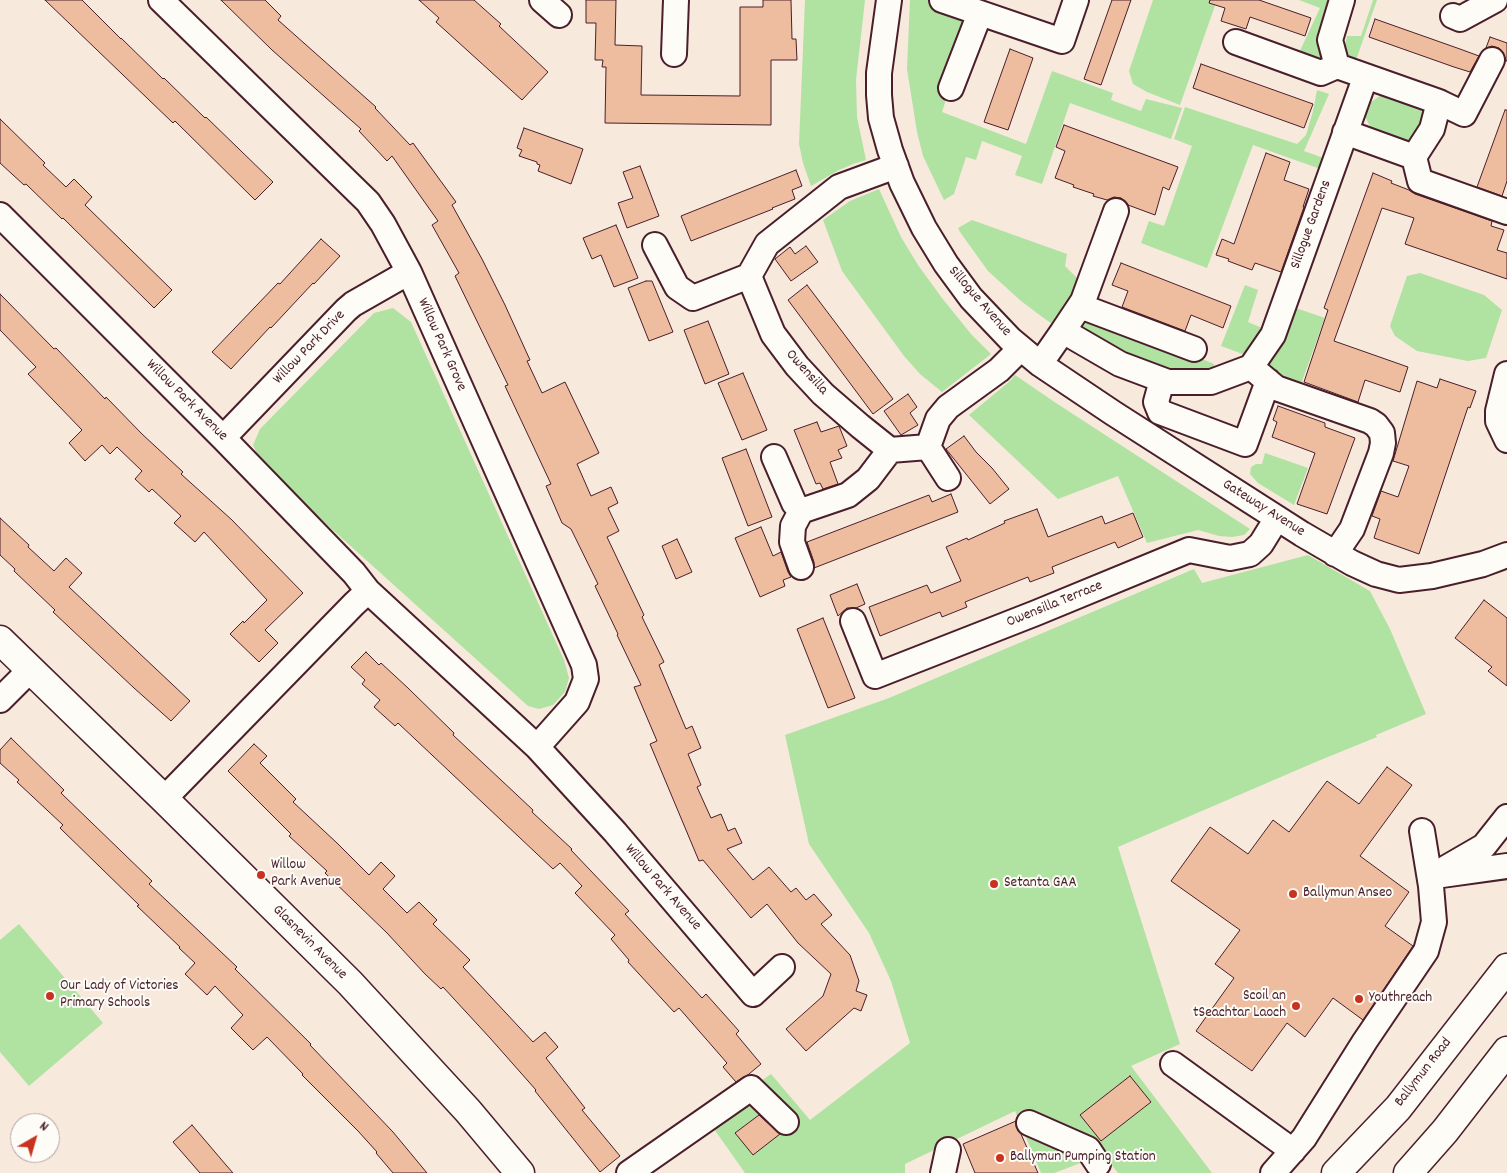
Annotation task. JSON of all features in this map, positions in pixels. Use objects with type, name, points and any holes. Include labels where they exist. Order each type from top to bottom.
[{"type":"main road","name":"Glasnevin Avenue","points":[[0,640],[350,983],[462,1104],[520,1173]]},
{"type":"main road","name":"Ballymun Road","points":[[1336,1173],[1398,1108],[1507,968]]},
{"type":"main road","points":[[1408,1173],[1445,1131],[1507,1051]]},
{"type":"street","points":[[674,54],[676,0]]},
{"type":"street","name":"Sillogue Avenue","points":[[889,0],[879,73],[879,95],[881,118],[902,182],[924,228],[946,264],[971,298],[1020,349],[1040,364]]},
{"type":"street","points":[[942,0],[1062,41],[1076,0]]},
{"type":"street","points":[[1337,66],[1330,40],[1342,0]]},
{"type":"street","points":[[1453,16],[1460,19],[1495,0]]},
{"type":"street","name":"Willow Park Grove","points":[[166,2],[368,202],[383,224],[409,272],[584,665],[586,679],[577,702],[537,747]]},
{"type":"street","points":[[951,88],[980,13]]},
{"type":"street","points":[[1236,42],[1321,73],[1337,66],[1365,78],[1439,102],[1464,114],[1492,60]]},
{"type":"street","name":"Sillogue Gardens","points":[[1162,380],[1156,402],[1160,412],[1245,444],[1260,374],[1365,78]]},
{"type":"street","points":[[1439,102],[1432,129],[1414,157],[1420,181],[1507,212]]},
{"type":"street","points":[[1346,132],[1414,157]]},
{"type":"street","points":[[656,245],[677,287],[694,298],[749,276],[767,244],[839,187],[896,166]]},
{"type":"street","points":[[1040,364],[1080,306],[1116,211]]},
{"type":"street","name":"Willow Park Avenue","points":[[0,215],[223,438],[354,574],[368,591],[537,747],[615,832],[753,994],[782,967]]},
{"type":"street","name":"Willow Park Drive","points":[[223,438],[346,310],[353,304],[409,272]]},
{"type":"street","name":"Owensilla","points":[[749,276],[773,334],[797,366],[823,394],[890,450]]},
{"type":"street","points":[[1080,306],[1194,349]]},
{"type":"street","points":[[1063,331],[1120,364],[1168,382],[1211,382],[1260,374],[1276,388],[1370,421],[1376,425],[1382,433],[1381,453],[1352,529],[1336,554]]},
{"type":"street","points":[[928,447],[938,419],[948,407],[999,370],[1020,349]]},
{"type":"street","name":"Gateway Avenue","points":[[1040,364],[1113,414],[1277,518],[1336,554],[1376,574],[1399,580],[1432,576],[1483,564],[1507,555]]},
{"type":"street","points":[[1507,374],[1498,411],[1498,422],[1507,440]]},
{"type":"street","points":[[801,567],[792,542],[793,526],[802,511],[848,496],[868,479],[890,450],[928,447]]},
{"type":"street","points":[[928,447],[948,478]]},
{"type":"street","points":[[774,457],[794,503],[802,511]]},
{"type":"street","name":"Owensilla Terrace","points":[[853,621],[875,676],[1189,550],[1230,558],[1250,554],[1261,544],[1277,518]]},
{"type":"street","points":[[164,799],[368,591]]},
{"type":"street","points":[[0,700],[31,669]]},
{"type":"street","points":[[1507,817],[1484,846],[1446,868],[1442,874],[1507,866]]},
{"type":"street","points":[[1273,1173],[1304,1138],[1365,1041],[1426,951],[1434,922],[1431,886],[1422,831]]},
{"type":"street","points":[[1173,1064],[1293,1151]]},
{"type":"street","points":[[630,1173],[751,1088],[786,1122]]},
{"type":"street","points":[[1029,1123],[1088,1149],[1095,1170]]},
{"type":"street","points":[[943,1173],[948,1150]]},
{"type":"green space","points":[[805,0],[865,0],[856,80],[857,117],[866,160],[839,170],[811,186],[799,144]]},
{"type":"green space","points":[[910,0],[942,0],[974,11],[942,112],[1026,144],[1052,71],[1113,93],[1111,100],[1141,111],[1146,99],[1182,108],[1171,139],[1070,103],[1042,184],[1015,175],[1022,156],[982,141],[976,160],[966,157],[954,194],[944,200],[923,156],[917,132],[907,69]]},
{"type":"green space","points":[[1153,0],[1217,0],[1180,105],[1147,92],[1133,84],[1129,71]]},
{"type":"green space","points":[[1299,0],[1336,0],[1326,63],[1298,55],[1320,8]]},
{"type":"green space","points":[[1373,0],[1377,0],[1356,60],[1351,60],[1345,46],[1347,36],[1361,36]]},
{"type":"green space","points":[[1317,90],[1329,94],[1304,151],[1329,160],[1326,171],[1253,145],[1207,268],[1141,243],[1149,221],[1164,226],[1192,146],[1174,139],[1185,107],[1297,144],[1306,135]]},
{"type":"green space","points":[[1381,95],[1421,110],[1424,120],[1419,133],[1409,141],[1370,127],[1365,116],[1370,103]]},
{"type":"green space","points":[[879,189],[901,237],[918,265],[971,334],[991,354],[942,392],[920,374],[904,356],[842,271],[823,220],[850,201]]},
{"type":"green space","points":[[972,220],[1067,254],[1065,266],[1087,288],[1083,301],[1214,364],[1211,382],[1168,382],[1064,332],[1021,301],[988,271],[958,228]]},
{"type":"green space","points":[[1420,273],[1484,295],[1502,310],[1486,358],[1468,361],[1417,351],[1395,336],[1390,326],[1407,276]]},
{"type":"green space","points":[[1245,285],[1258,290],[1248,322],[1274,333],[1284,304],[1325,318],[1297,395],[1256,359],[1221,346]]},
{"type":"green space","points":[[393,308],[411,322],[564,660],[569,678],[565,692],[553,705],[539,709],[528,706],[263,467],[253,445],[260,429],[374,313]]},
{"type":"green space","points":[[1015,375],[1250,529],[1244,535],[1232,537],[1219,536],[1198,530],[1147,543],[1118,476],[1058,499],[969,415]]},
{"type":"green space","points":[[1265,453],[1308,468],[1294,505],[1258,483],[1250,474],[1251,467],[1256,464],[1262,464]]},
{"type":"green space","points":[[1308,555],[1370,591],[1390,629],[1426,714],[1376,735],[1377,737],[1118,847],[1180,1044],[1131,1066],[1212,1173],[1118,1173],[1101,1151],[1094,1158],[1054,1173],[1041,1173],[1015,1111],[905,1164],[905,1173],[745,1173],[707,1119],[771,1074],[810,1120],[910,1043],[891,981],[869,933],[809,844],[785,735],[889,698],[1194,569],[1202,583]]},
{"type":"green space","points":[[19,924],[103,1023],[29,1086],[0,1052],[0,940]]},
{"type":"building","points":[[45,0],[82,0],[273,182],[255,200],[175,121],[173,123]]},
{"type":"building","points":[[221,0],[265,0],[281,16],[278,20],[376,107],[410,145],[413,143],[456,202],[452,205],[505,305],[530,360],[527,361],[542,393],[565,382],[599,453],[577,464],[591,496],[611,487],[618,503],[608,508],[619,531],[607,537],[664,662],[659,665],[686,729],[692,726],[701,748],[688,754],[701,785],[697,787],[711,818],[721,814],[728,831],[735,828],[742,843],[727,849],[753,880],[769,867],[791,892],[796,888],[806,900],[814,894],[832,915],[821,924],[850,955],[859,981],[856,991],[867,995],[861,1011],[854,1008],[806,1051],[786,1029],[823,996],[831,974],[798,943],[767,904],[751,918],[703,860],[699,861],[650,744],[657,741],[634,687],[641,685],[595,586],[598,584],[571,529],[562,523],[546,486],[551,484],[505,386],[508,385],[455,276],[459,273],[432,225],[438,221],[392,156],[387,161],[359,131],[361,129],[272,50]]},
{"type":"building","points":[[419,0],[474,0],[501,24],[499,26],[548,72],[522,100],[436,22],[439,18]]},
{"type":"building","points":[[586,0],[616,0],[615,45],[642,46],[641,95],[740,96],[740,7],[763,7],[763,0],[791,0],[792,39],[796,39],[797,60],[771,60],[771,125],[605,123],[606,67],[602,67],[603,60],[595,60],[596,23],[586,23]]},
{"type":"building","points":[[1112,0],[1131,0],[1101,85],[1084,79]]},
{"type":"building","points":[[1210,0],[1259,0],[1311,18],[1305,36],[1250,17],[1246,29],[1221,21],[1225,8],[1209,3]]},
{"type":"building","points":[[1375,19],[1479,56],[1470,72],[1369,37]]},
{"type":"building","points":[[1490,37],[1507,43],[1507,61],[1499,48],[1492,46],[1486,48]]},
{"type":"building","points":[[1010,49],[1033,58],[1008,130],[984,122]]},
{"type":"building","points":[[1201,64],[1313,104],[1304,128],[1193,88]]},
{"type":"building","points":[[1505,110],[1507,110],[1507,181],[1502,196],[1477,187]]},
{"type":"building","points":[[0,119],[45,163],[43,165],[66,187],[74,179],[92,197],[85,205],[172,290],[154,308],[63,218],[0,163]]},
{"type":"building","points":[[1064,125],[1178,167],[1169,190],[1163,187],[1155,215],[1128,205],[1121,198],[1114,197],[1107,200],[1093,196],[1094,194],[1055,178],[1065,151],[1056,147]]},
{"type":"building","points":[[524,128],[583,149],[571,184],[538,171],[540,165],[537,162],[519,156],[522,150],[517,148]]},
{"type":"building","points":[[1266,153],[1290,162],[1284,180],[1309,189],[1281,272],[1255,263],[1252,270],[1216,255],[1222,239],[1234,244]]},
{"type":"building","points":[[640,166],[659,216],[627,228],[618,203],[633,198],[623,172]]},
{"type":"building","points":[[796,170],[802,186],[792,190],[795,199],[691,241],[681,216]]},
{"type":"building","points":[[1373,173],[1415,194],[1492,221],[1491,226],[1504,230],[1497,250],[1507,253],[1507,279],[1405,244],[1414,218],[1382,208],[1334,341],[1408,367],[1400,392],[1365,380],[1358,402],[1304,382],[1328,310],[1324,308]]},
{"type":"building","points":[[616,225],[638,278],[614,287],[601,255],[592,259],[583,238]]},
{"type":"building","points":[[321,239],[340,256],[231,369],[212,352],[278,283],[280,284]]},
{"type":"building","points":[[806,246],[818,262],[791,281],[775,259],[790,247],[795,254]]},
{"type":"building","points":[[1121,263],[1231,306],[1223,328],[1191,315],[1185,331],[1122,307],[1128,291],[1112,285]]},
{"type":"building","points":[[646,281],[652,281],[673,332],[649,341],[628,288]]},
{"type":"building","points":[[807,285],[893,399],[873,414],[788,300]]},
{"type":"building","points":[[0,294],[105,399],[106,397],[183,472],[181,474],[232,520],[303,593],[265,630],[278,643],[259,662],[230,634],[267,600],[204,532],[195,542],[174,523],[181,516],[152,489],[149,492],[135,479],[142,471],[117,447],[110,454],[102,445],[85,461],[69,443],[82,430],[28,374],[36,367],[0,330]]},
{"type":"building","points":[[708,321],[729,374],[705,384],[684,330]]},
{"type":"building","points":[[743,373],[767,430],[742,440],[718,383]]},
{"type":"building","points":[[1440,379],[1476,391],[1470,408],[1468,407],[1419,554],[1374,538],[1380,519],[1372,516],[1381,491],[1398,497],[1409,466],[1393,461],[1417,381],[1437,388]]},
{"type":"building","points":[[908,394],[917,407],[910,413],[918,425],[901,435],[884,411]]},
{"type":"building","points":[[1278,406],[1325,423],[1325,427],[1355,438],[1327,514],[1297,504],[1315,453],[1272,437],[1277,422],[1273,420]]},
{"type":"building","points":[[817,422],[821,432],[839,426],[847,446],[838,450],[842,458],[830,462],[838,484],[823,489],[820,483],[816,484],[794,430]]},
{"type":"building","points":[[964,436],[1009,489],[990,504],[946,449]]},
{"type":"building","points":[[746,449],[772,517],[748,526],[722,458]]},
{"type":"building","points":[[951,494],[958,512],[814,568],[814,562],[807,542],[929,495],[932,502]]},
{"type":"building","points":[[1037,509],[1048,537],[1102,516],[1105,524],[1133,513],[1143,537],[1118,548],[1115,542],[1052,567],[1054,573],[1030,582],[1028,577],[965,602],[967,607],[942,617],[940,612],[880,636],[869,607],[927,585],[931,593],[961,581],[946,547],[967,538],[968,540],[1005,523],[1004,521]]},
{"type":"building","points":[[0,518],[54,571],[66,558],[82,573],[69,587],[190,701],[171,721],[53,612],[55,610],[0,555]]},
{"type":"building","points":[[761,527],[773,556],[781,552],[791,577],[783,580],[785,586],[760,597],[735,538]]},
{"type":"building","points":[[677,539],[692,572],[676,579],[662,546]]},
{"type":"building","points":[[857,584],[865,604],[856,608],[847,608],[838,616],[830,595]]},
{"type":"building","points":[[1484,600],[1507,618],[1507,686],[1488,671],[1492,667],[1455,638]]},
{"type":"building","points":[[823,618],[855,698],[828,708],[797,629]]},
{"type":"building","points":[[366,652],[408,688],[454,733],[453,735],[572,849],[629,911],[625,914],[702,998],[706,994],[739,1031],[736,1034],[761,1064],[736,1082],[723,1067],[727,1063],[679,1008],[674,1012],[628,962],[629,960],[611,939],[615,935],[575,893],[582,886],[560,863],[553,869],[398,723],[395,726],[374,707],[380,700],[362,684],[365,680],[351,667]]},
{"type":"building","points":[[11,738],[64,790],[61,793],[152,881],[149,884],[237,967],[235,969],[311,1044],[393,1132],[427,1173],[393,1173],[358,1131],[267,1037],[253,1050],[231,1028],[243,1015],[215,986],[207,995],[185,974],[195,963],[60,828],[63,825],[17,782],[19,780],[0,763],[0,750]]},
{"type":"building","points":[[254,744],[267,756],[260,763],[296,799],[293,802],[369,875],[381,862],[395,876],[383,889],[407,913],[419,902],[437,920],[433,924],[470,960],[463,967],[533,1042],[545,1032],[558,1047],[546,1058],[585,1108],[582,1110],[620,1156],[600,1172],[536,1090],[443,987],[441,989],[425,974],[228,771]]},
{"type":"building","points":[[1387,767],[1412,785],[1360,856],[1409,892],[1385,926],[1413,946],[1363,1020],[1333,998],[1305,1037],[1287,1023],[1252,1071],[1196,1031],[1234,978],[1215,964],[1240,930],[1171,881],[1210,827],[1248,854],[1273,820],[1289,832],[1327,781],[1359,804]]},
{"type":"building","points":[[1130,1076],[1151,1102],[1101,1141],[1080,1115]]},
{"type":"building","points":[[759,1115],[780,1134],[753,1155],[735,1133]]},
{"type":"building","name":"Ballymun Pumping Station","points":[[1016,1121],[1018,1131],[1038,1173],[975,1173],[963,1144]]},
{"type":"building","points":[[192,1125],[233,1173],[200,1173],[173,1142]]},
{"type":"place","name":"Willow Park Avenue","points":[[261,875]]},
{"type":"place","name":"Setanta GAA","points":[[994,884]]},
{"type":"place","name":"Ballymun Anseo","points":[[1293,894]]},
{"type":"place","name":"Our Lady of Victories Primary Schools","points":[[50,996]]},
{"type":"place","name":"Youthreach","points":[[1359,999]]},
{"type":"place","name":"Scoil an tSeachtar Laoch","points":[[1296,1006]]},
{"type":"place","name":"Ballymun Pumping Station","points":[[1000,1158]]}]
